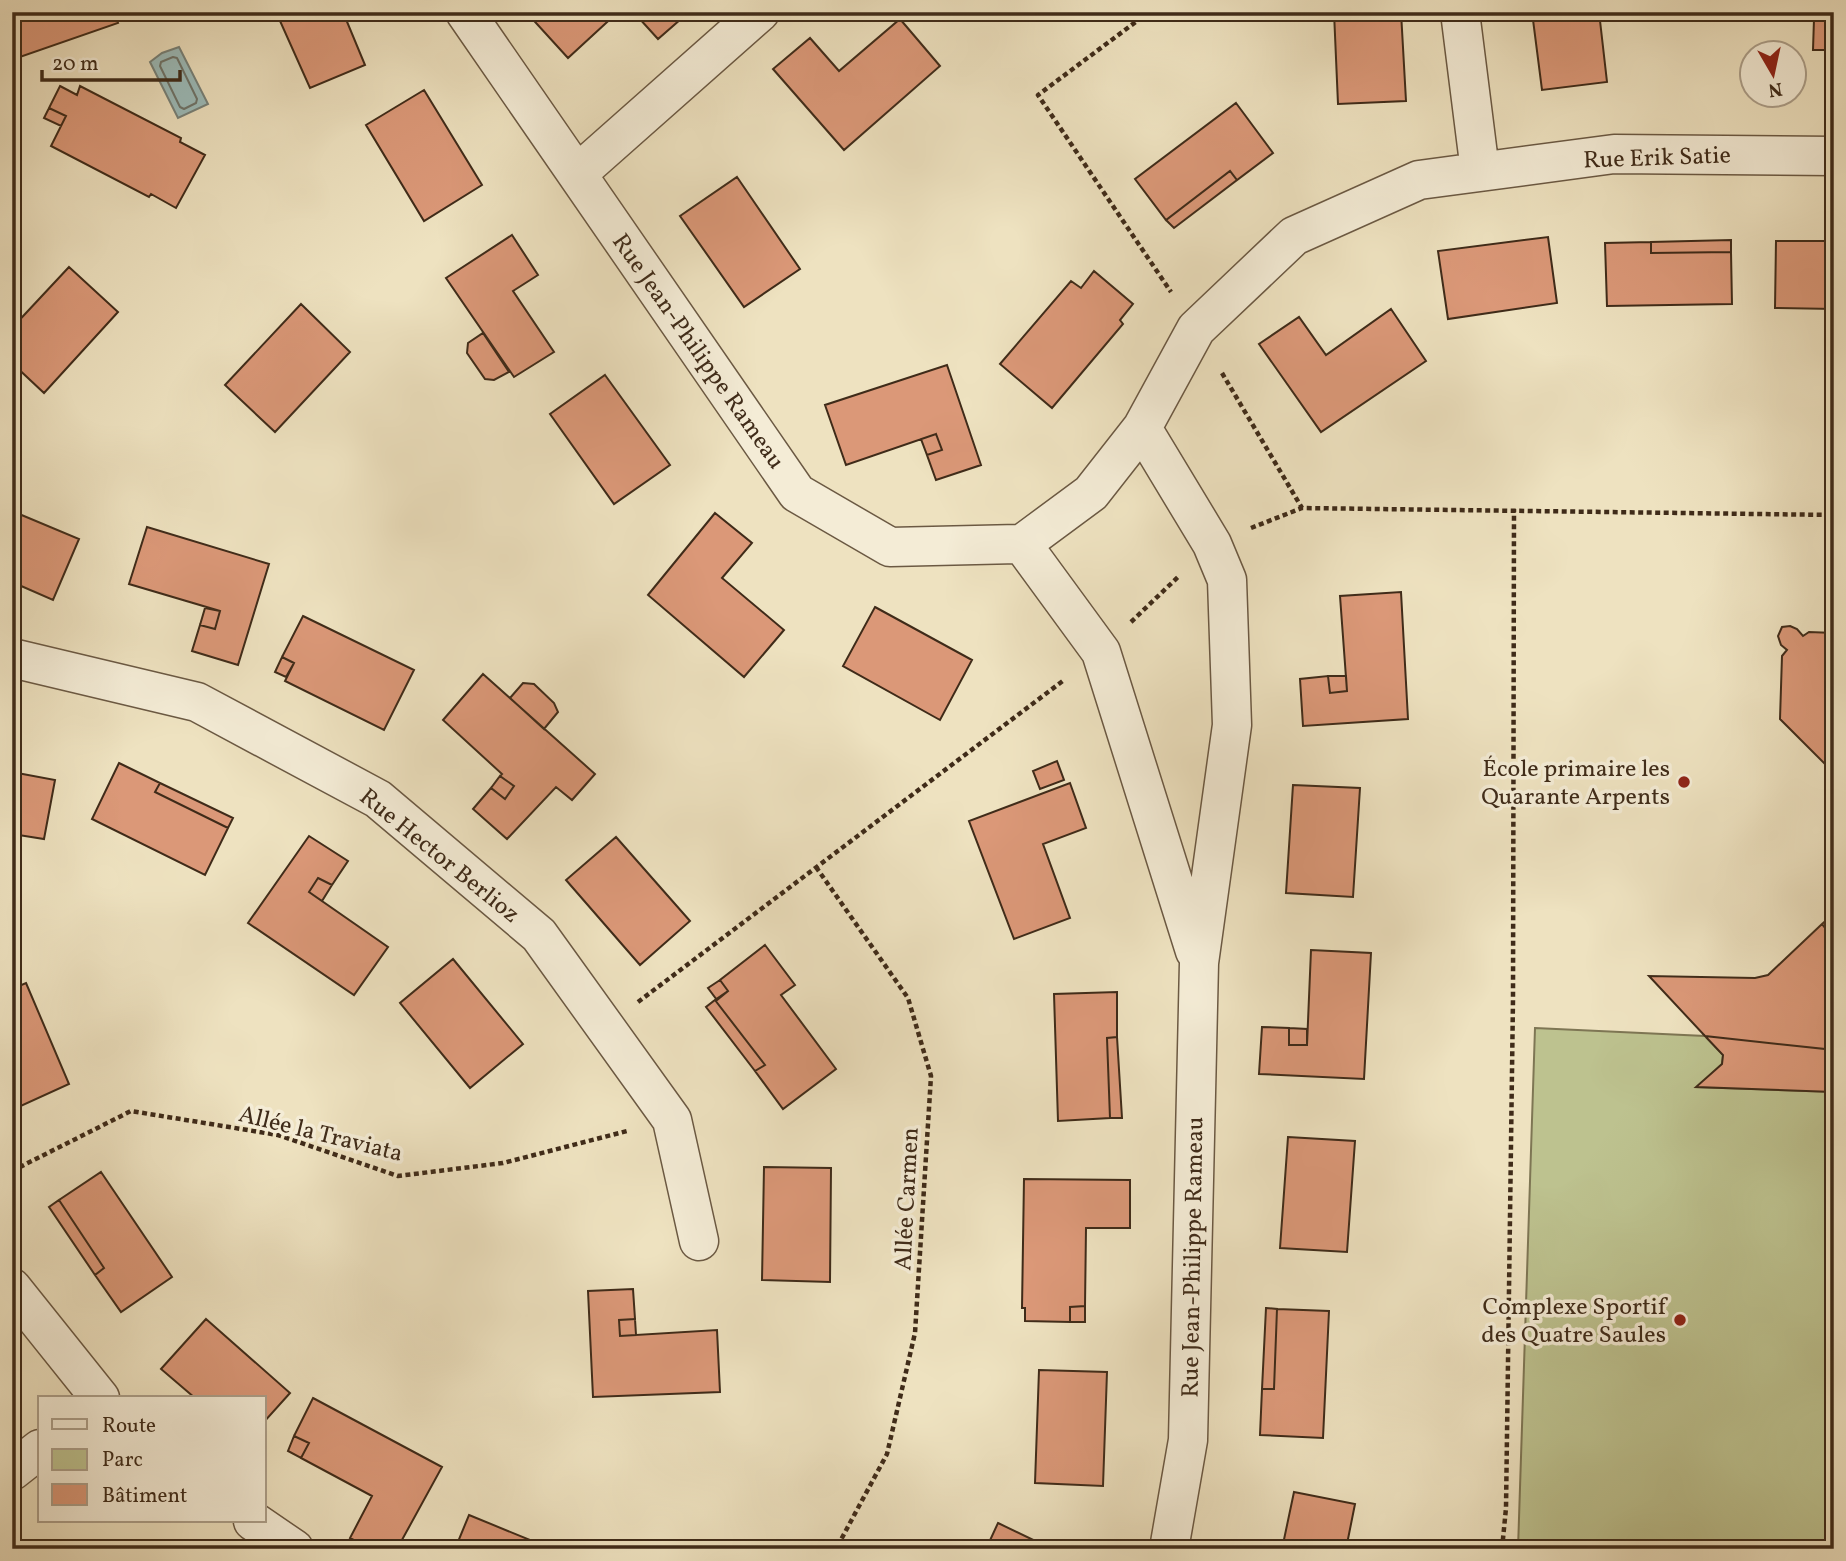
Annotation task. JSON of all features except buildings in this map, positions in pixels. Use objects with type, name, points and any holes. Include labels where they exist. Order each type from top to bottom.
[{"type":"street","name":"Rue Jean-Philippe Rameau","points":[[464,12],[797,493],[890,547],[1022,544],[1101,652],[1199,963]]},
{"type":"street","points":[[577,174],[760,12]]},
{"type":"street","points":[[1460,12],[1480,171]]},
{"type":"street","name":"Rue Erik Satie","points":[[1142,428],[1196,329],[1294,236],[1419,180],[1615,154],[1834,156]]},
{"type":"street","name":"Rue Jean-Philippe Rameau","points":[[1142,428],[1212,544],[1227,580],[1232,725],[1199,963],[1188,1440],[1170,1549]]},
{"type":"street","points":[[1022,544],[1091,493],[1142,428]]},
{"type":"street","name":"Rue Hector Berlioz","points":[[12,658],[197,702],[377,799],[539,935],[672,1120],[699,1241]]},
{"type":"street","points":[[12,1288],[98,1396]]},
{"type":"street","points":[[12,1471],[38,1451]]},
{"type":"street","points":[[254,1522],[294,1549]]},
{"type":"path","points":[[1149,12],[1038,95],[1196,329],[1302,508]]},
{"type":"path","points":[[1502,1549],[1506,1507],[1513,999],[1514,509]]},
{"type":"path","name":"Allée Carmen","points":[[816,867],[908,998],[930,1076],[915,1333],[887,1454],[836,1549]]},
{"type":"path","name":"Allée la Traviata","points":[[12,1171],[131,1111],[278,1135],[398,1175],[503,1163],[672,1120]]},
{"type":"green space","name":"Complexe Sportif des Quatre Saules","points":[[1535,1028],[1705,1036],[1723,1055],[1722,1064],[1698,1087],[1834,1092],[1834,1549],[1518,1549]]},
{"type":"water","points":[[179,47],[208,104],[178,118],[150,62],[162,53]]},
{"type":"place","name":"École primaire les Quarante Arpents","points":[[1684,782]]},
{"type":"place","name":"Complexe Sportif des Quatre Saules","points":[[1680,1320]]}]
